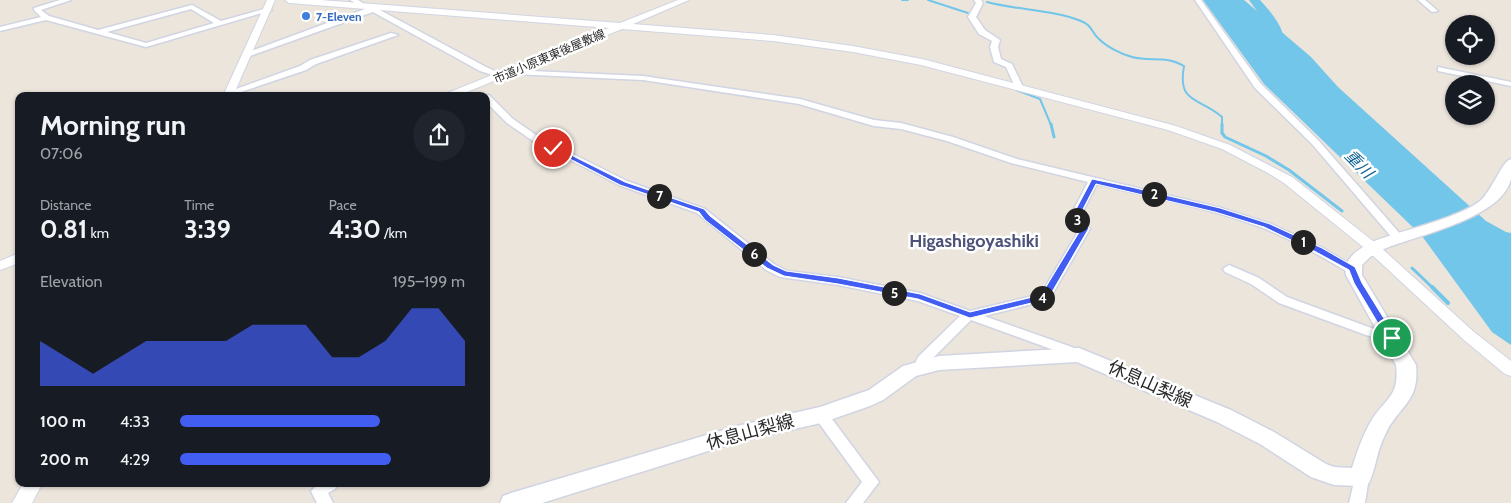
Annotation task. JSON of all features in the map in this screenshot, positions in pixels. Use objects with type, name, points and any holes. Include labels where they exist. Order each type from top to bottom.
[{"type":"main road","points":[[1361,477],[1367,454],[1378,427],[1406,391],[1409,379],[1406,365],[1392,338],[1358,283],[1352,269],[1360,256],[1373,248],[1478,209],[1497,194],[1510,166]]},
{"type":"main road","name":"休息山梨線","points":[[511,503],[737,434],[821,414],[876,395],[910,371],[939,363],[1079,355],[1224,416],[1267,438],[1319,471],[1334,476],[1361,477]]},
{"type":"street","points":[[68,0],[36,9],[46,18],[146,45],[220,24],[269,5]]},
{"type":"street","points":[[289,0],[773,38],[845,47],[922,62],[1172,128],[1226,147],[1288,180],[1373,248],[1469,336],[1511,370]]},
{"type":"street","points":[[353,0],[364,6]]},
{"type":"street","name":"市道小原東東後屋敷線","points":[[459,92],[513,72],[684,0]]},
{"type":"street","points":[[977,0],[980,3],[972,17],[982,32],[996,40],[994,47],[997,60],[1009,66],[1018,88]]},
{"type":"street","points":[[1198,0],[1258,86],[1315,142],[1400,238]]},
{"type":"street","points":[[1421,0],[1434,11]]},
{"type":"street","points":[[230,92],[269,5]]},
{"type":"street","points":[[99,32],[192,7],[220,24]]},
{"type":"street","points":[[247,54],[375,8],[483,69],[502,76]]},
{"type":"street","points":[[0,29],[46,18]]},
{"type":"street","points":[[237,92],[394,35]]},
{"type":"street","points":[[1440,70],[1511,84]]},
{"type":"street","points":[[513,72],[643,78],[785,98],[874,123],[901,126],[950,139],[1014,161],[1217,210],[1267,226],[1319,250],[1352,269]]},
{"type":"street","points":[[475,86],[481,92]]},
{"type":"street","points":[[490,101],[510,121],[536,139],[623,183],[701,211],[770,266],[784,274],[838,281],[920,297],[1079,355]]},
{"type":"street","points":[[920,368],[923,360],[970,315],[1044,297],[1085,228],[1076,222],[1077,213],[1094,181]]},
{"type":"street","points":[[0,266],[15,259]]},
{"type":"street","points":[[1229,269],[1255,281],[1283,300],[1370,332],[1392,338]]},
{"type":"street","points":[[821,414],[871,482],[854,503]]},
{"type":"street","points":[[1357,503],[1361,477]]},
{"type":"street","points":[[22,503],[31,487]]},
{"type":"street","points":[[325,487],[319,491],[325,503]]},
{"type":"water","points":[[1203,0],[1244,0],[1311,57],[1338,87],[1486,221],[1511,233],[1511,345],[1492,332],[1422,236],[1264,84]]},
{"type":"waterway","points":[[902,0],[908,0]]},
{"type":"waterway","points":[[928,0],[971,14]]},
{"type":"waterway","name":"重川","points":[[1254,0],[1275,28],[1278,46]]},
{"type":"waterway","points":[[987,2],[1070,17],[1085,23],[1102,42],[1123,54],[1132,57],[1171,61],[1184,66],[1183,78],[1187,94],[1222,117],[1222,133],[1225,137],[1266,156],[1289,170],[1342,211]]},
{"type":"waterway","points":[[1016,90],[1040,99],[1051,125]]},
{"type":"waterway","points":[[1051,124],[1054,137]]},
{"type":"waterway","points":[[1412,268],[1433,288]]},
{"type":"waterway","points":[[1433,288],[1448,303]]},
{"type":"place","name":"7-Eleven","points":[[306,16]]},
{"type":"district","name":"Higashigoyashiki","points":[[974,241]]},
{"type":"route","points":[[553,148],[623,183],[701,211],[770,266],[784,274],[838,281],[866,288],[920,297],[970,315],[1044,297],[1085,228],[1076,222],[1077,213],[1094,181],[1131,189],[1217,210],[1267,226],[1319,250],[1352,269],[1358,283],[1392,338]]}]
